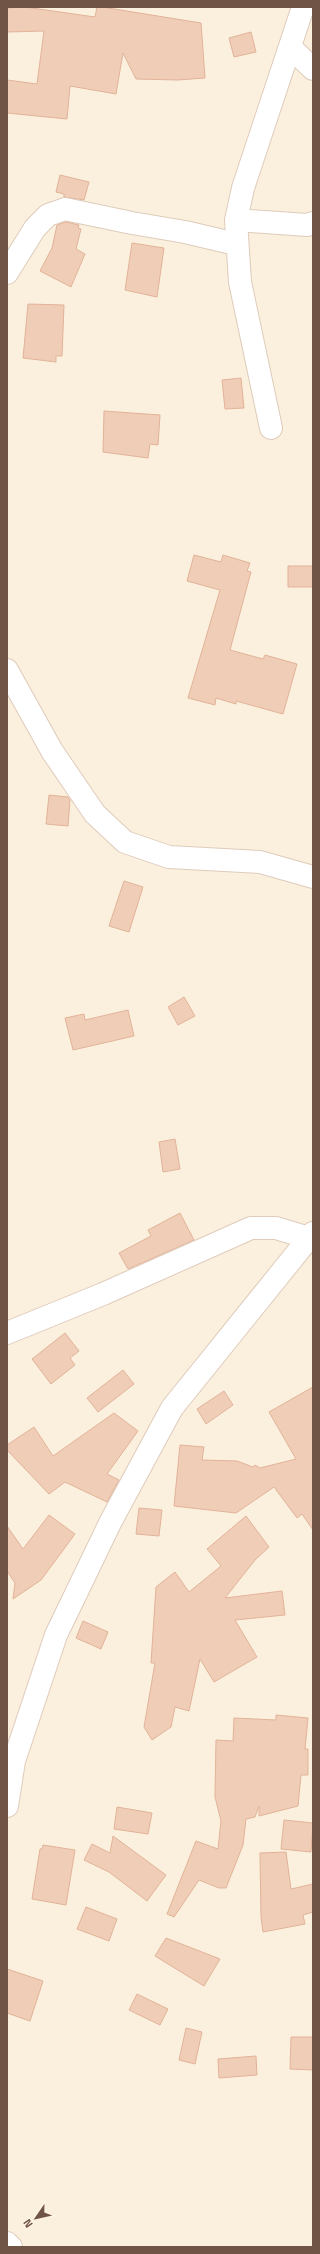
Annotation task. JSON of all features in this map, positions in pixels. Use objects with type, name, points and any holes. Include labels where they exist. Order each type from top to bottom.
[{"type":"street","points":[[271,428],[240,282],[236,244],[236,220],[245,180],[303,7]]},
{"type":"street","points":[[290,47],[313,68]]},
{"type":"street","points":[[7,273],[35,228],[48,215],[65,209],[132,224],[185,232],[236,244]]},
{"type":"street","points":[[236,220],[307,225],[313,223]]},
{"type":"street","points":[[7,670],[52,751],[95,814],[125,842],[169,857],[260,862],[313,877]]},
{"type":"street","points":[[7,1333],[103,1294],[251,1228],[276,1228],[311,1235],[172,1408],[111,1520],[56,1635],[14,1761],[7,1806]]},
{"type":"street","points":[[7,2243],[11,2247]]},
{"type":"building","points":[[25,7],[95,17],[97,7],[102,7],[201,23],[205,78],[178,80],[136,79],[123,53],[116,94],[70,86],[67,119],[7,113],[7,80],[37,84],[44,31],[7,32],[7,8]]},
{"type":"building","points":[[251,32],[256,52],[234,57],[229,38]]},
{"type":"building","points":[[60,175],[89,182],[84,200],[64,197],[64,194],[56,192]]},
{"type":"building","points":[[66,222],[79,225],[78,228],[81,229],[76,249],[85,254],[71,287],[40,271],[52,248],[57,225]]},
{"type":"building","points":[[132,243],[164,248],[157,297],[125,290]]},
{"type":"building","points":[[28,304],[64,305],[62,356],[56,356],[56,362],[23,358]]},
{"type":"building","points":[[241,378],[244,408],[225,409],[222,380]]},
{"type":"building","points":[[104,411],[160,415],[158,445],[150,444],[148,458],[103,452]]},
{"type":"building","points":[[194,555],[221,562],[223,555],[250,563],[247,571],[251,572],[230,650],[263,659],[265,655],[297,664],[283,714],[236,701],[236,704],[216,698],[215,705],[188,698],[220,590],[187,581]]},
{"type":"building","points":[[288,566],[313,566],[313,587],[288,587]]},
{"type":"building","points":[[49,795],[68,797],[70,800],[68,826],[46,824]]},
{"type":"building","points":[[124,881],[143,887],[129,932],[109,926]]},
{"type":"building","points":[[184,997],[195,1016],[178,1025],[168,1007]]},
{"type":"building","points":[[128,1010],[134,1036],[73,1050],[65,1018],[84,1014],[85,1020]]},
{"type":"building","points":[[175,1139],[180,1169],[163,1172],[159,1142]]},
{"type":"building","points":[[180,1213],[194,1240],[128,1269],[119,1253],[151,1236],[148,1230]]},
{"type":"building","points":[[65,1333],[79,1351],[70,1358],[75,1365],[51,1384],[32,1359]]},
{"type":"building","points":[[123,1370],[134,1384],[98,1412],[87,1398]]},
{"type":"building","points":[[313,1387],[313,1530],[302,1514],[297,1518],[274,1487],[236,1513],[174,1506],[180,1445],[204,1447],[202,1460],[237,1461],[253,1467],[255,1465],[260,1468],[296,1459],[269,1412]]},
{"type":"building","points":[[224,1391],[233,1405],[206,1424],[197,1409]]},
{"type":"building","points":[[114,1413],[138,1431],[107,1474],[119,1480],[107,1502],[65,1482],[49,1494],[7,1450],[7,1445],[34,1427],[53,1456]]},
{"type":"building","points":[[139,1508],[162,1510],[159,1536],[136,1534]]},
{"type":"building","points":[[49,1515],[75,1534],[41,1580],[13,1599],[15,1583],[7,1571],[7,1526],[23,1549]]},
{"type":"building","points":[[246,1516],[269,1547],[255,1560],[225,1598],[282,1591],[285,1615],[235,1620],[257,1657],[214,1682],[200,1659],[189,1711],[175,1707],[171,1727],[152,1740],[144,1727],[155,1663],[151,1663],[156,1587],[175,1572],[189,1592],[221,1566],[207,1549]]},
{"type":"building","points":[[83,1621],[108,1632],[101,1649],[76,1638]]},
{"type":"building","points":[[276,1715],[308,1718],[305,1749],[308,1749],[308,1775],[301,1775],[298,1806],[259,1816],[259,1806],[255,1817],[246,1819],[243,1845],[226,1888],[219,1888],[199,1880],[174,1917],[167,1914],[196,1841],[218,1849],[221,1821],[215,1797],[216,1740],[233,1741],[234,1718],[276,1720]]},
{"type":"building","points":[[117,1807],[152,1813],[148,1834],[114,1829]]},
{"type":"building","points":[[284,1820],[313,1823],[311,1852],[281,1849]]},
{"type":"building","points":[[113,1836],[166,1875],[147,1901],[109,1872],[84,1860],[92,1844],[110,1853]]},
{"type":"building","points":[[43,1845],[75,1850],[66,1905],[32,1899],[40,1849],[42,1849]]},
{"type":"building","points":[[286,1852],[291,1889],[313,1884],[313,1912],[303,1915],[305,1924],[263,1932],[261,1917],[260,1853]]},
{"type":"building","points":[[86,1907],[117,1919],[109,1941],[77,1929]]},
{"type":"building","points":[[166,1938],[220,1959],[204,1986],[155,1956]]},
{"type":"building","points":[[7,1969],[43,1981],[30,2021],[7,2013]]},
{"type":"building","points":[[137,1994],[168,2009],[160,2025],[129,2010]]},
{"type":"building","points":[[186,2028],[202,2032],[195,2064],[179,2060]]},
{"type":"building","points":[[291,2037],[313,2037],[313,2070],[290,2069]]},
{"type":"building","points":[[256,2056],[257,2075],[219,2078],[218,2059]]}]
